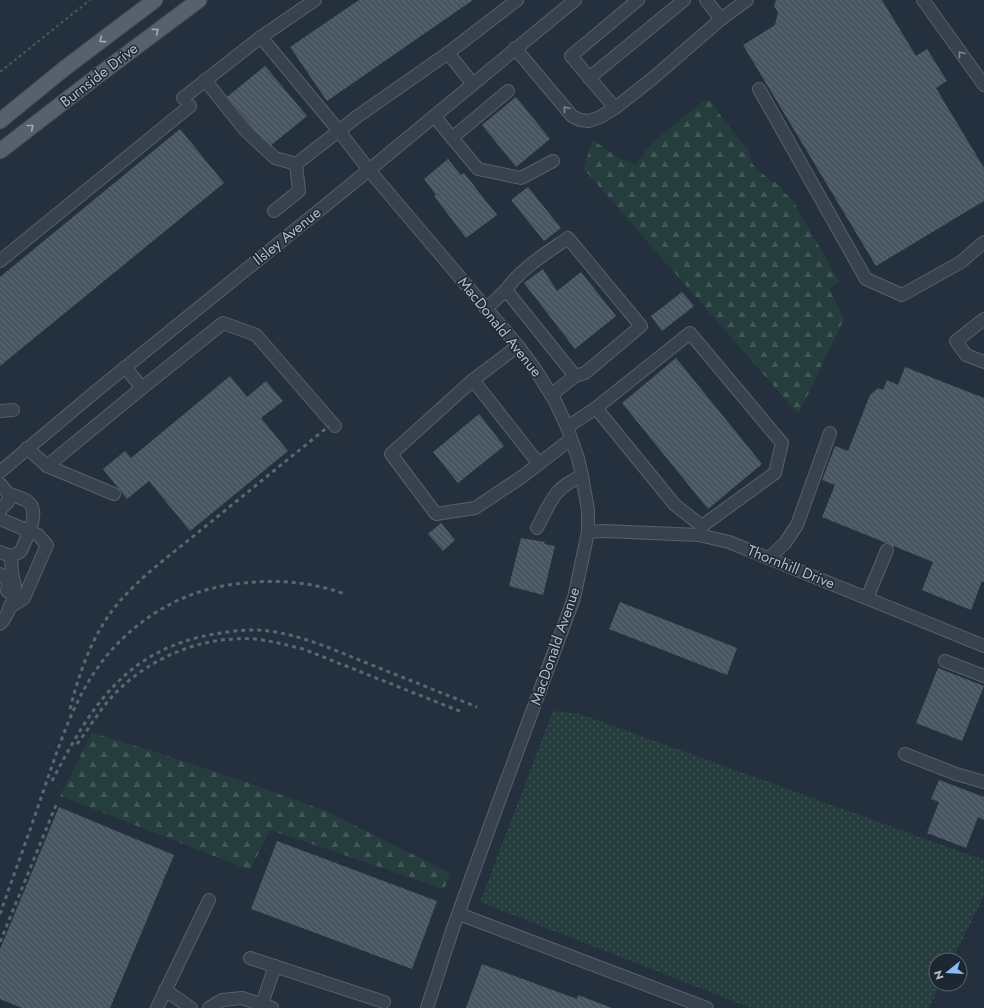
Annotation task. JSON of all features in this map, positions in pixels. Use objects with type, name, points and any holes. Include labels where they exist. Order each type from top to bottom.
[{"type":"main road","name":"Burnside Drive","points":[[0,121],[65,68],[155,0]]},
{"type":"main road","name":"Burnside Drive","points":[[0,151],[198,0]]},
{"type":"street","points":[[0,261],[187,102],[205,80],[261,37],[315,0]]},
{"type":"street","points":[[296,164],[339,131],[448,53],[517,0]]},
{"type":"street","name":"Ilsley Avenue","points":[[0,472],[27,448],[369,170],[575,0]]},
{"type":"street","points":[[615,108],[571,56],[638,0]]},
{"type":"street","points":[[590,78],[684,0]]},
{"type":"street","points":[[706,0],[721,19]]},
{"type":"street","points":[[515,48],[572,116],[580,120],[589,121],[600,117],[615,108],[652,79],[721,19],[747,0]]},
{"type":"street","points":[[923,0],[984,85]]},
{"type":"street","name":"MacDonald Avenue","points":[[261,37],[339,131],[369,170],[518,346],[535,369],[551,395],[567,428],[582,476],[588,510],[588,532],[574,598],[458,914],[427,1008]]},
{"type":"street","points":[[448,53],[473,84]]},
{"type":"street","points":[[205,80],[245,130],[275,158],[296,164]]},
{"type":"street","points":[[759,89],[866,279],[902,295],[960,262],[984,242]]},
{"type":"street","points":[[452,138],[508,91]]},
{"type":"street","points":[[434,116],[478,169],[521,178],[553,161]]},
{"type":"street","points":[[274,211],[299,191],[296,164]]},
{"type":"street","points":[[486,308],[506,290],[513,280],[546,253],[568,238],[641,326],[585,373],[575,376],[551,395]]},
{"type":"street","points":[[506,290],[575,376]]},
{"type":"street","points":[[984,319],[956,341],[966,355],[984,362]]},
{"type":"street","points":[[47,466],[223,323],[256,335],[335,426]]},
{"type":"street","points":[[567,428],[596,408],[690,333],[782,443],[775,473],[701,531],[675,505],[596,408]]},
{"type":"street","points":[[518,346],[473,380],[391,454],[436,514],[475,508],[523,476],[571,440]]},
{"type":"street","points":[[126,367],[142,388]]},
{"type":"street","points":[[473,380],[539,464]]},
{"type":"street","points":[[0,411],[13,410]]},
{"type":"street","points":[[769,558],[785,543],[797,525],[830,433]]},
{"type":"street","points":[[27,448],[47,466],[114,494]]},
{"type":"street","points":[[537,528],[556,493],[569,481],[582,476]]},
{"type":"street","points":[[0,484],[9,494],[27,501],[33,508],[34,516],[21,551],[16,555],[5,554]]},
{"type":"street","points":[[0,510],[8,502],[9,494]]},
{"type":"street","points":[[0,519],[38,535],[47,545],[24,598],[3,617]]},
{"type":"street","name":"Thornhill Drive","points":[[588,532],[701,531],[984,646]]},
{"type":"street","points":[[867,598],[887,550]]},
{"type":"street","points":[[3,617],[15,589],[12,572],[12,560],[5,554]]},
{"type":"street","points":[[0,574],[4,576],[8,582],[3,617]]},
{"type":"street","points":[[945,661],[984,676]]},
{"type":"street","points":[[905,754],[956,774],[984,782]]},
{"type":"street","points":[[156,1008],[209,900]]},
{"type":"street","points":[[458,914],[707,1008]]},
{"type":"street","points":[[250,958],[377,1003]]},
{"type":"street","points":[[209,1008],[222,1000],[242,998],[267,1006],[275,966]]},
{"type":"street","points":[[165,990],[191,1008]]},
{"type":"path","points":[[0,72],[90,0]]},
{"type":"green space","points":[[710,100],[725,122],[748,150],[753,165],[771,181],[777,183],[792,199],[839,281],[829,289],[844,319],[799,413],[583,168],[593,140],[620,159],[636,164],[652,143],[702,102]]},
{"type":"green space","points":[[553,711],[580,714],[984,860],[984,896],[956,952],[928,952],[928,992],[936,992],[929,1008],[751,1008],[480,902]]},
{"type":"green space","points":[[92,733],[153,751],[246,782],[326,811],[450,873],[444,889],[270,830],[250,870],[60,796]]},
{"type":"building","points":[[359,0],[473,0],[327,101],[290,47]]},
{"type":"building","points":[[776,0],[882,0],[916,56],[927,49],[947,81],[936,88],[984,168],[984,201],[876,266],[743,45],[775,25],[778,12],[774,6]]},
{"type":"building","points":[[265,66],[307,116],[269,147],[227,97]]},
{"type":"building","points":[[516,97],[550,139],[516,167],[482,125]]},
{"type":"building","points":[[180,129],[224,183],[0,366],[0,277]]},
{"type":"building","points":[[448,159],[461,175],[464,173],[497,215],[466,238],[434,196],[436,195],[424,179]]},
{"type":"building","points":[[528,187],[561,228],[544,241],[511,200]]},
{"type":"building","points":[[543,269],[557,291],[581,272],[616,316],[575,349],[524,283]]},
{"type":"building","points":[[682,292],[694,306],[662,331],[651,316]]},
{"type":"building","points":[[676,358],[762,464],[708,509],[622,403]]},
{"type":"building","points":[[905,367],[984,398],[984,582],[982,581],[971,610],[922,590],[933,562],[822,517],[835,485],[822,480],[835,446],[848,451],[870,395],[878,388],[883,390],[887,380],[898,385]]},
{"type":"building","points":[[230,376],[247,397],[266,381],[283,401],[261,418],[288,451],[190,531],[149,481],[127,499],[103,469],[125,451],[131,458]]},
{"type":"building","points":[[479,414],[504,446],[458,483],[433,452]]},
{"type":"building","points":[[441,523],[455,540],[443,551],[428,534]]},
{"type":"building","points":[[521,538],[545,542],[544,544],[555,546],[543,595],[509,586]]},
{"type":"building","points":[[620,602],[737,648],[727,675],[609,629]]},
{"type":"building","points":[[938,668],[984,686],[962,741],[916,723]]},
{"type":"building","points":[[939,780],[984,797],[984,820],[978,817],[966,848],[927,833],[939,802],[931,799]]},
{"type":"building","points":[[59,807],[174,855],[110,1008],[22,1008],[0,999],[0,949]]},
{"type":"building","points":[[277,841],[437,901],[412,969],[251,909]]},
{"type":"building","points":[[482,964],[577,999],[578,995],[612,1008],[466,1008]]},
{"type":"railway","points":[[70,709],[87,655],[107,618],[124,596],[156,566],[329,426]]},
{"type":"railway","points":[[0,914],[60,743],[80,696],[93,674],[108,654],[127,635],[149,617],[169,605],[190,595],[212,588],[249,582],[291,582],[318,586],[345,594]]},
{"type":"railway","points":[[52,781],[81,728],[97,705],[115,685],[135,667],[157,653],[184,642],[215,634],[257,630],[273,631],[292,636],[334,650],[477,707]]},
{"type":"railway","points":[[77,744],[109,700],[123,685],[139,673],[175,653],[214,641],[235,639],[255,639],[303,649],[462,712]]},
{"type":"railway","points":[[0,942],[56,805]]}]
